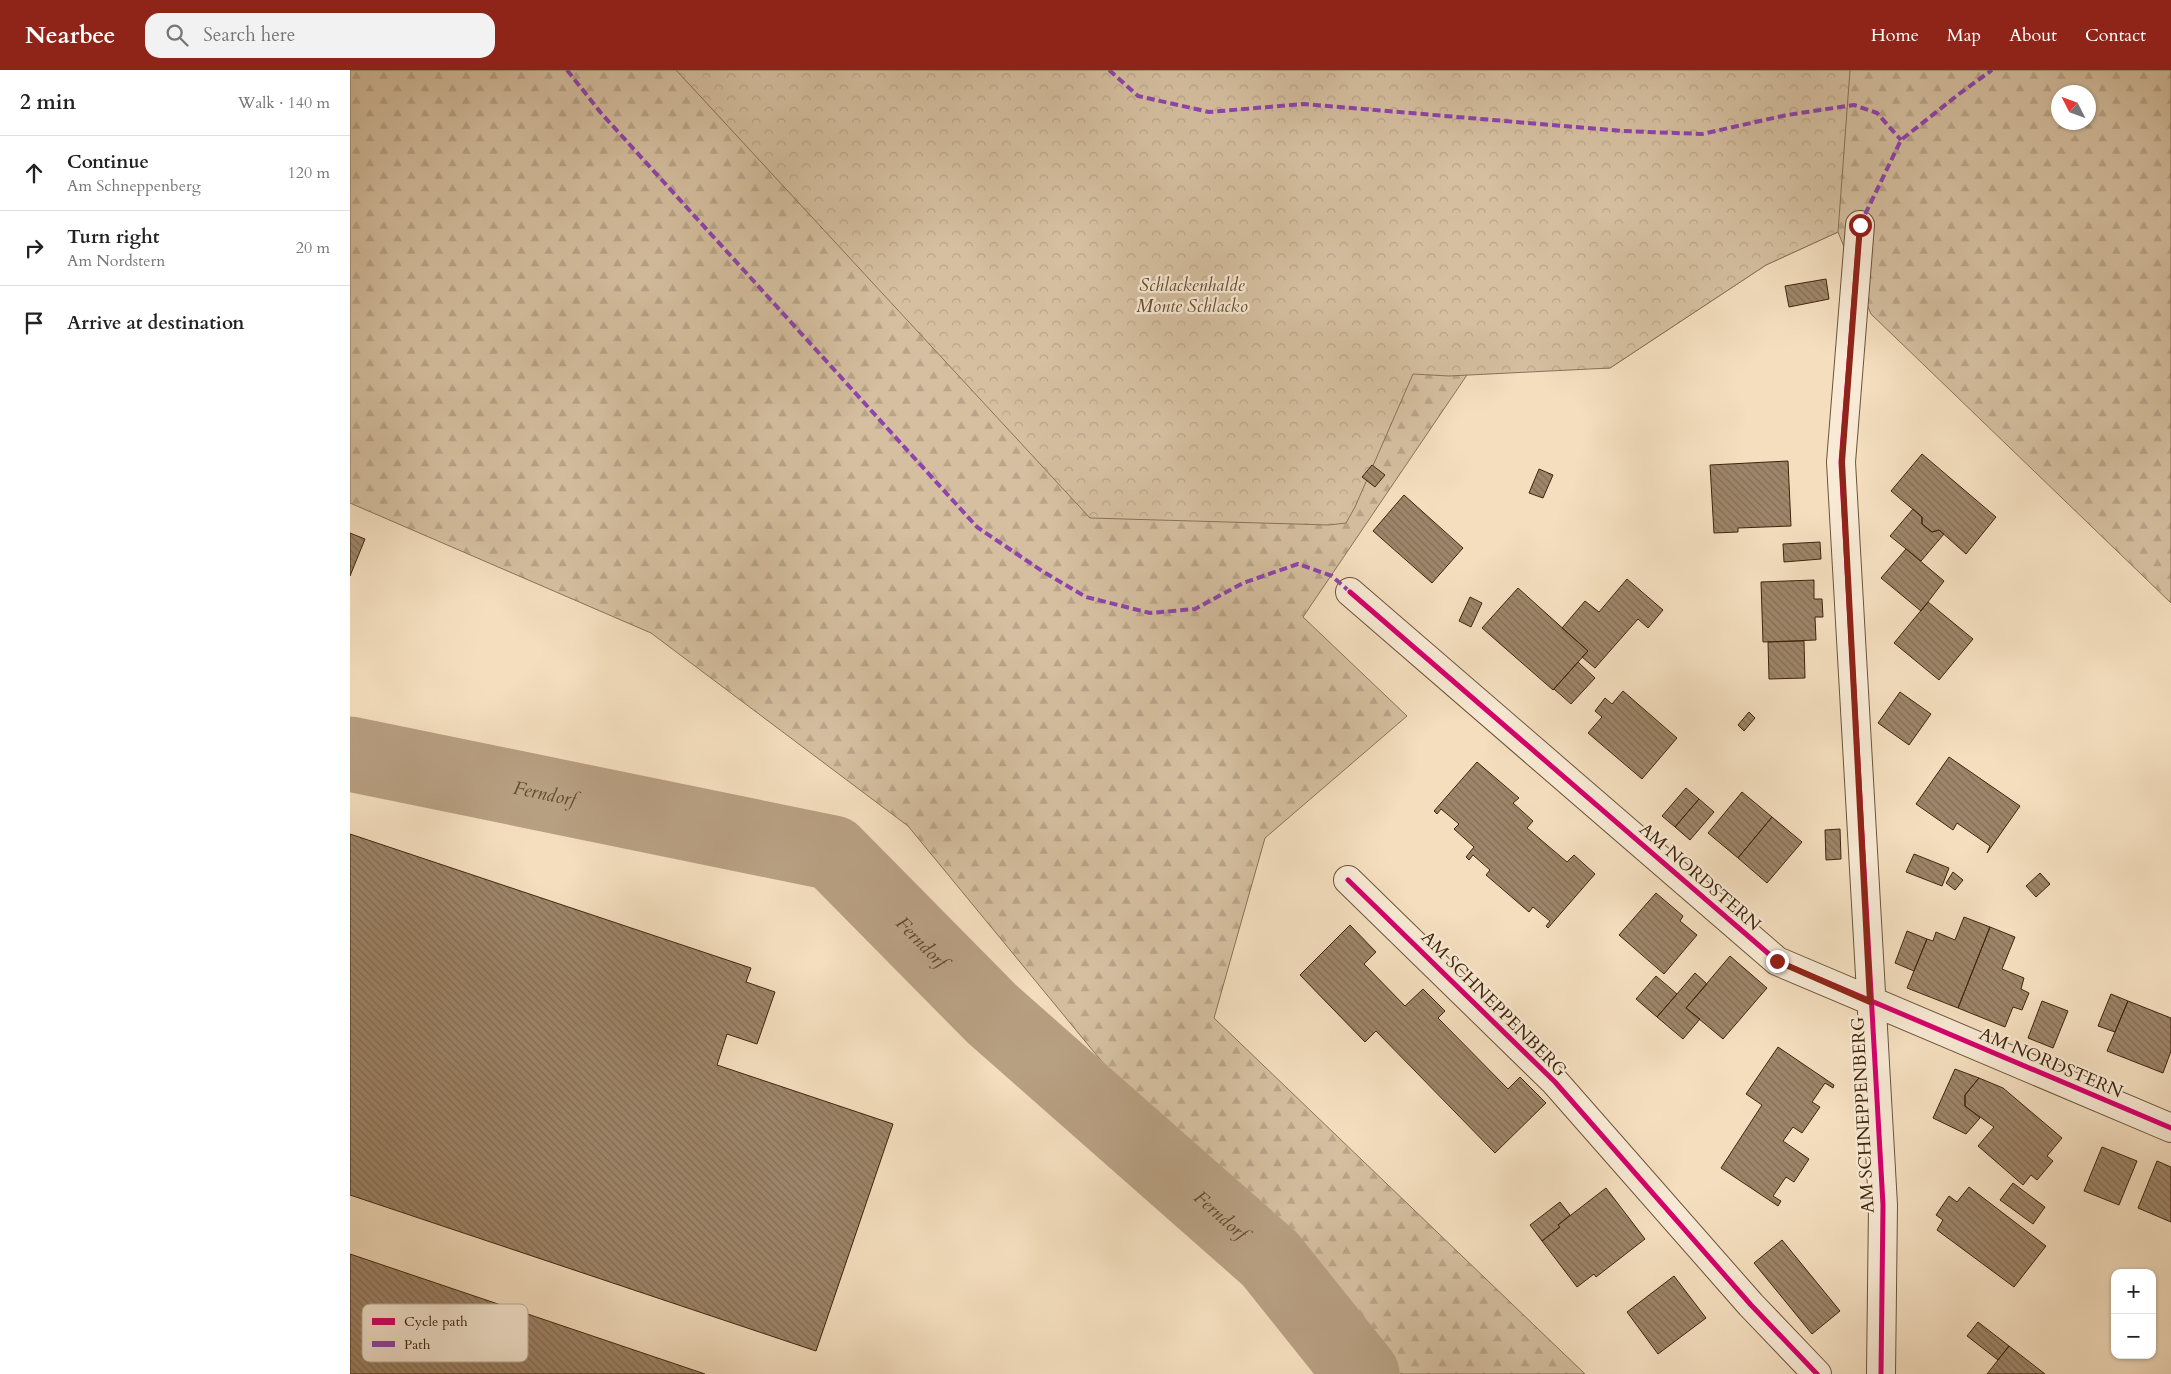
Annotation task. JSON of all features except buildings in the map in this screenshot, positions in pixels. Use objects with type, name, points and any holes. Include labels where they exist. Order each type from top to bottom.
[{"type":"street","name":"AM SCHNEPPENBERG","points":[[1860,225],[1842,462],[1870,1002],[1883,1205],[1882,1374]]},
{"type":"street","name":"AM NORDSTERN","points":[[1350,592],[1777,961],[2171,1128]]},
{"type":"street","name":"AM SCHNEPPENBERG","points":[[1348,880],[1554,1082],[1751,1305],[1817,1374]]},
{"type":"green space","points":[[350,70],[2171,70],[2171,603],[1871,314],[1838,232],[1766,265],[1610,368],[1471,369],[1303,617],[1407,716],[1265,838],[1214,1018],[1585,1374],[1359,1374],[908,826],[651,633],[350,503]]},
{"type":"green space","name":"Schlackenhalde Monte Schlacko","points":[[676,70],[1850,70],[1838,232],[1766,265],[1610,368],[1449,376],[1413,374],[1355,507],[1346,523],[1329,525],[1090,518]]},
{"type":"waterway","name":"Ferndorf","points":[[350,754],[833,853],[992,1014],[1270,1259],[1362,1374]]},
{"type":"marked path","points":[[567,70],[601,113],[977,527],[1042,571],[1086,597],[1150,613],[1195,609],[1243,583],[1298,564],[1332,576],[1350,592]]},
{"type":"marked path","points":[[1109,70],[1138,96],[1209,112],[1304,104],[1623,131],[1702,134],[1787,115],[1854,105],[1877,113],[1901,140]]},
{"type":"marked path","points":[[1860,225],[1901,140],[1992,70]]},
{"type":"cycle path","points":[[1860,225],[1841,462],[1883,1205],[1881,1374]]},
{"type":"cycle path","points":[[1350,592],[1777,961],[2171,1128]]},
{"type":"cycle path","points":[[1348,880],[1555,1082],[1751,1305],[1817,1374]]},
{"type":"route","points":[[1777,961],[1870,1002],[1842,462],[1860,225]]}]
